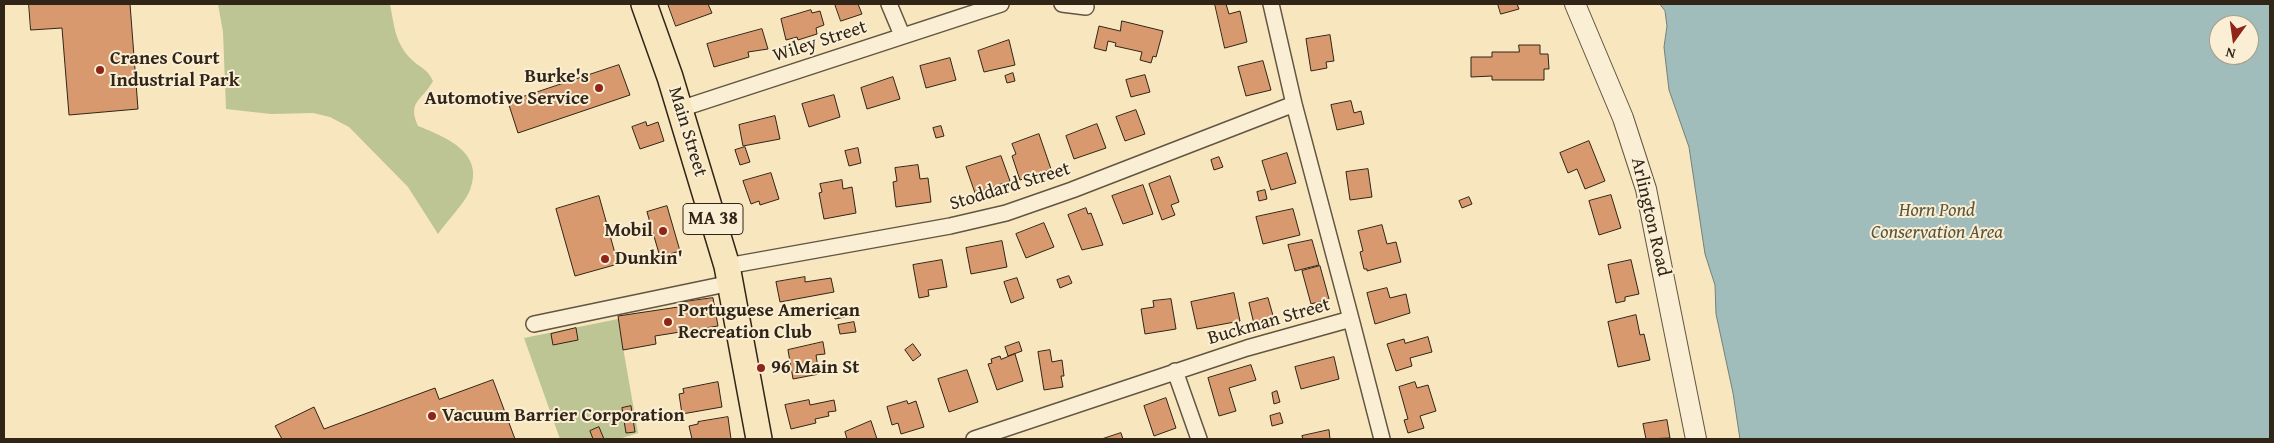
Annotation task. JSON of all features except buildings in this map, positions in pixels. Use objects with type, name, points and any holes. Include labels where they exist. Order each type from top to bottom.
[{"type":"main road","name":"Main Street","points":[[644,4],[663,53],[729,275],[759,439]]},
{"type":"street","points":[[889,4],[902,35]]},
{"type":"street","name":"Wiley Street","points":[[680,109],[1001,4]]},
{"type":"street","points":[[1062,4],[1086,7]]},
{"type":"street","name":"Buckman Street","points":[[974,439],[1175,371],[1351,319],[1294,104],[1271,4]]},
{"type":"street","name":"Arlington Road","points":[[1575,4],[1623,118],[1646,190],[1696,439]]},
{"type":"street","name":"Stoddard Street","points":[[534,324],[729,275],[1006,213],[1072,190],[1294,104]]},
{"type":"street","points":[[1351,319],[1382,439]]},
{"type":"street","points":[[1175,371],[1199,439]]},
{"type":"green space","points":[[218,4],[390,4],[398,40],[411,59],[428,73],[433,81],[415,106],[415,118],[418,126],[440,135],[460,148],[472,166],[473,177],[468,195],[438,234],[408,187],[349,127],[330,117],[313,113],[271,114],[226,109],[223,32]]},
{"type":"green space","points":[[618,319],[638,433],[619,439],[560,439],[524,338]]},
{"type":"water","name":"Horn Pond Conservation Area","points":[[1660,4],[2270,4],[2270,439],[1740,439],[1733,393],[1716,314],[1715,285],[1705,254],[1689,147],[1669,90],[1664,47],[1667,26],[1665,11]]},
{"type":"place","name":"Cranes Court Industrial Park","points":[[100,70]]},
{"type":"place","name":"Burke's Automotive Service","points":[[599,88]]},
{"type":"place","name":"Mobil","points":[[663,231]]},
{"type":"place","name":"Dunkin'","points":[[605,259]]},
{"type":"place","name":"Portuguese American Recreation Club","points":[[668,322]]},
{"type":"place","name":"96 Main St","points":[[761,368]]},
{"type":"place","name":"Vacuum Barrier Corporation","points":[[432,416]]}]
